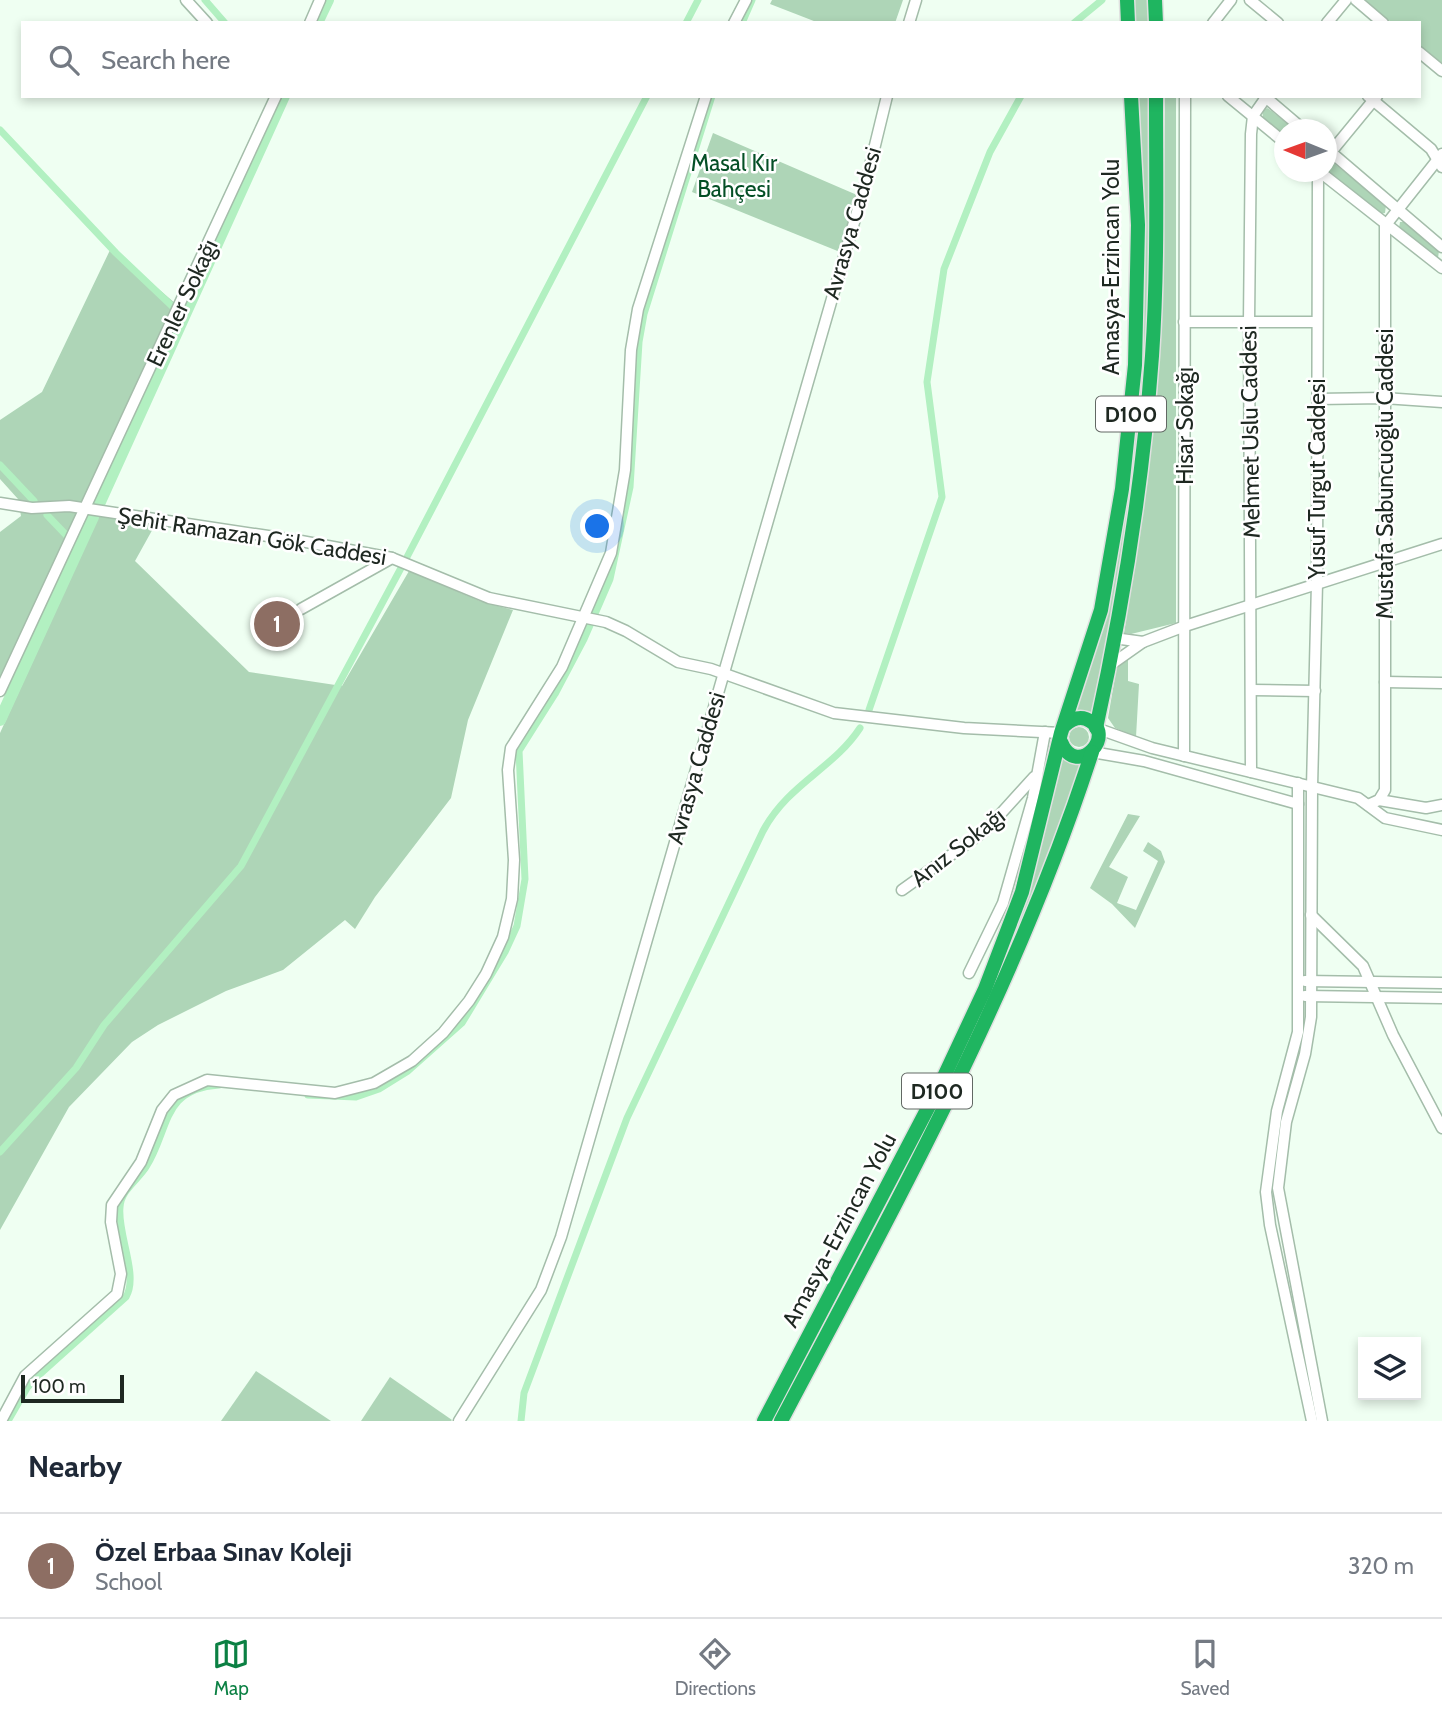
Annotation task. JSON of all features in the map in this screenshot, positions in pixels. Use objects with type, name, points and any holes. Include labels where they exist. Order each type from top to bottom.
[{"type":"highway","points":[[1127,0],[1128,21]]},
{"type":"highway","points":[[1155,0],[1156,21]]},
{"type":"highway","name":"Amasya-Erzincan Yolu","points":[[764,1421],[942,1083],[985,989],[1021,892],[1062,733],[1108,577],[1133,395],[1138,237],[1131,98]]},
{"type":"highway","name":"Amasya-Erzincan Yolu","points":[[1096,728],[1114,638],[1141,460],[1152,356],[1156,98]]},
{"type":"highway","points":[[1081,718],[1096,728],[1098,741],[1091,752],[1083,756],[1073,755],[1062,733],[1081,718]]},
{"type":"highway","name":"Amasya-Erzincan Yolu","points":[[781,1421],[917,1165],[978,1041],[1041,896],[1091,752]]},
{"type":"street","points":[[186,0],[205,21]]},
{"type":"street","points":[[311,21],[320,0]]},
{"type":"street","points":[[735,21],[746,0]]},
{"type":"street","points":[[910,21],[916,0]]},
{"type":"street","points":[[1215,21],[1231,0]]},
{"type":"street","points":[[1250,0],[1276,21]]},
{"type":"street","points":[[1329,21],[1346,0]]},
{"type":"street","points":[[1356,0],[1381,21]]},
{"type":"street","points":[[1421,54],[1442,71]]},
{"type":"street","name":"Erenler Sokağı","points":[[0,691],[275,98]]},
{"type":"street","points":[[1,1421],[25,1376],[117,1294],[121,1273],[111,1222],[112,1205],[141,1162],[162,1110],[174,1095],[195,1083],[222,1079],[314,1092],[353,1091],[393,1074],[412,1061],[449,1026],[469,1001],[503,937],[512,899],[513,838],[508,770],[511,748],[562,667],[611,553],[621,509],[627,450],[631,350],[638,309],[705,98]]},
{"type":"street","name":"Avrasya Caddesi","points":[[459,1421],[541,1290],[551,1267],[860,201],[886,98]]},
{"type":"street","name":"Hisar Sokağı","points":[[1184,755],[1185,98]]},
{"type":"street","points":[[1230,98],[1274,134]]},
{"type":"street","points":[[1253,116],[1265,98]]},
{"type":"street","points":[[1267,98],[1291,119]]},
{"type":"street","points":[[1337,141],[1373,98],[1431,149],[1440,161],[1385,226]]},
{"type":"street","name":"Mehmet Uslu Caddesi","points":[[1251,772],[1249,322],[1253,116]]},
{"type":"street","points":[[1337,159],[1442,247]]},
{"type":"street","name":"Yusuf Turgut Caddesi","points":[[1319,182],[1312,981],[1309,1037],[1286,1122],[1278,1188],[1322,1421]]},
{"type":"street","points":[[1331,182],[1442,268]]},
{"type":"street","name":"Mustafa Sabuncuoğlu Caddesi","points":[[1373,802],[1385,790],[1385,226]]},
{"type":"street","points":[[1442,258],[1442,268]]},
{"type":"street","points":[[1184,322],[1316,322]]},
{"type":"street","points":[[1317,399],[1384,398],[1442,402]]},
{"type":"street","name":"Şehit Ramazan Gök Caddesi","points":[[0,503],[32,508],[86,508],[301,541],[392,558],[489,598],[606,622],[678,662],[723,674],[810,706],[849,716],[1062,733]]},
{"type":"street","points":[[1109,666],[1143,642],[1185,626],[1442,544]]},
{"type":"street","points":[[301,608],[392,558]]},
{"type":"street","points":[[1114,638],[1143,642]]},
{"type":"street","points":[[1385,682],[1442,683]]},
{"type":"street","points":[[1252,690],[1315,691]]},
{"type":"street","points":[[1096,728],[1184,755],[1373,802],[1426,808],[1442,805]]},
{"type":"street","points":[[970,973],[1003,903],[1038,771],[1045,732]]},
{"type":"street","points":[[1091,752],[1134,759],[1298,804]]},
{"type":"street","name":"Anız Sokağı","points":[[902,890],[986,830],[1022,794],[1038,771]]},
{"type":"street","points":[[1298,783],[1298,1032],[1274,1122],[1266,1192],[1270,1225],[1312,1421]]},
{"type":"street","points":[[1373,802],[1379,815],[1398,823],[1442,830]]},
{"type":"street","points":[[1311,915],[1356,958],[1371,982],[1393,1035],[1442,1128]]},
{"type":"street","points":[[1299,981],[1442,983]]},
{"type":"street","points":[[1299,996],[1442,998]]},
{"type":"green space","points":[[772,0],[903,0],[896,21],[814,21],[770,4]]},
{"type":"green space","points":[[1133,0],[1148,0],[1150,21],[1133,21]]},
{"type":"green space","points":[[1364,0],[1442,0],[1442,63],[1421,47],[1421,21],[1390,21]]},
{"type":"green space","points":[[1136,98],[1151,98],[1148,308],[1138,431],[1123,545],[1094,718],[1074,714],[1141,350],[1143,192]]},
{"type":"green space","points":[[1165,98],[1176,98],[1176,623],[1131,634],[1124,633],[1147,485],[1157,392],[1163,296]]},
{"type":"green space","points":[[1267,108],[1281,119],[1274,119],[1274,127],[1263,117],[1262,111]]},
{"type":"green space","name":"Masal Kır Bahçesi","points":[[713,133],[857,195],[840,252],[692,192]]},
{"type":"green space","points":[[1337,166],[1386,205],[1385,213],[1378,214],[1337,179]]},
{"type":"green space","points":[[1400,222],[1405,222],[1439,251],[1438,258],[1399,228]]},
{"type":"green space","points":[[111,248],[176,304],[0,678],[0,532],[21,516],[18,499],[0,479],[0,420],[42,392]]},
{"type":"green space","points":[[99,516],[155,525],[135,561],[249,672],[342,686],[409,571],[480,601],[513,610],[468,720],[451,798],[375,897],[355,929],[345,920],[283,970],[226,991],[158,1025],[132,1042],[69,1107],[0,1230],[0,733]]},
{"type":"green space","points":[[1128,659],[1128,681],[1139,684],[1136,737],[1115,728],[1108,718],[1117,665]]},
{"type":"green space","points":[[1075,727],[1083,727],[1089,737],[1083,747],[1075,747],[1069,741],[1069,733]]},
{"type":"green space","points":[[1061,757],[1082,762],[1035,891],[975,1033],[868,1245],[865,1243],[956,1062]]},
{"type":"green space","points":[[1128,814],[1140,816],[1109,867],[1128,877],[1117,903],[1136,910],[1158,861],[1143,851],[1148,842],[1161,851],[1165,862],[1135,928],[1112,904],[1090,888]]},
{"type":"green space","points":[[256,1371],[331,1421],[221,1421]]},
{"type":"green space","points":[[390,1377],[452,1420],[361,1421]]},
{"type":"waterway","points":[[205,0],[223,21]]},
{"type":"waterway","points":[[318,21],[328,0]]},
{"type":"waterway","points":[[687,21],[698,0]]},
{"type":"waterway","points":[[743,21],[752,0]]},
{"type":"waterway","points":[[1076,21],[1102,0]]},
{"type":"waterway","points":[[99,504],[283,98]]},
{"type":"waterway","points":[[407,557],[646,98]]},
{"type":"waterway","points":[[308,1095],[356,1097],[379,1089],[408,1071],[462,1023],[505,952],[517,926],[525,879],[519,751],[555,694],[584,639],[610,579],[630,487],[639,342],[644,314],[711,98]]},
{"type":"waterway","points":[[869,710],[942,497],[927,382],[944,269],[990,152],[1020,98]]},
{"type":"waterway","points":[[0,130],[116,253],[174,308]]},
{"type":"waterway","points":[[0,465],[34,501]]},
{"type":"waterway","points":[[47,515],[68,537]]},
{"type":"waterway","points":[[0,720],[93,517]]},
{"type":"waterway","points":[[0,1152],[76,1068],[104,1025],[241,866],[401,568]]},
{"type":"waterway","points":[[521,1421],[524,1393],[627,1118],[763,831],[785,801],[837,754],[860,728]]},
{"type":"waterway","points":[[8,1421],[27,1388],[38,1376],[126,1297],[130,1277],[120,1218],[123,1195],[146,1167],[177,1103],[186,1094],[200,1088],[219,1085]]},
{"type":"place","name":"Özel Erbaa Sınav Koleji","points":[[277,624]]}]
